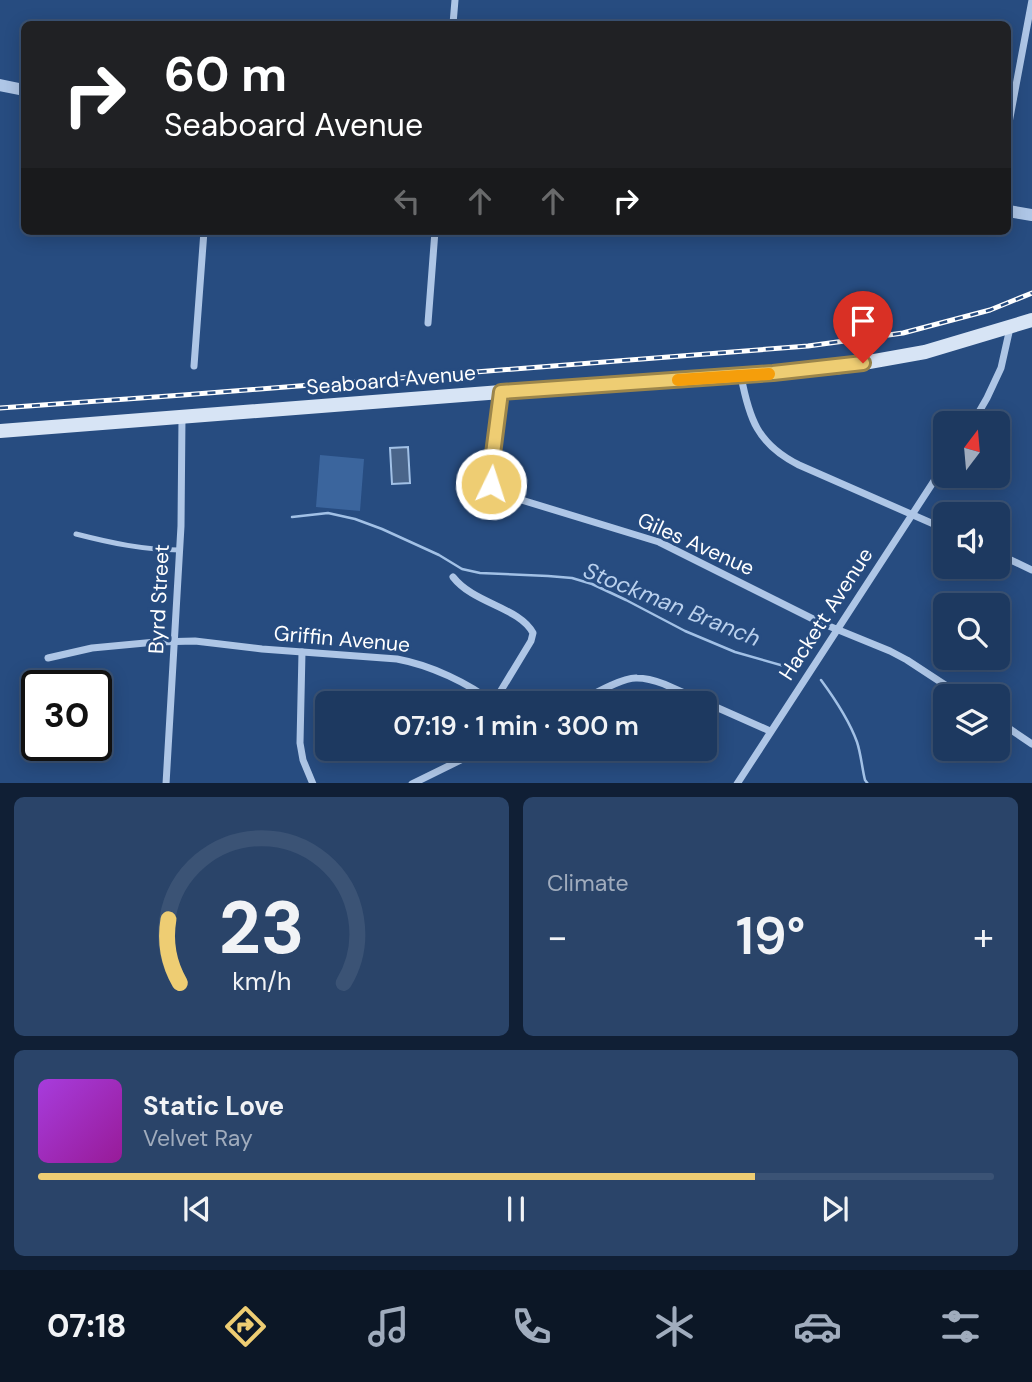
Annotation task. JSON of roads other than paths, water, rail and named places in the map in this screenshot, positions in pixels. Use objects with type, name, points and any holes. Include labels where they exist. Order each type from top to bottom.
[{"type":"main road","name":"Seaboard Avenue","points":[[0,431],[841,367],[925,352],[1032,320]]},
{"type":"street","points":[[453,21],[455,0]]},
{"type":"street","points":[[1011,112],[1032,1],[1024,0]]},
{"type":"street","points":[[0,85],[21,89]]},
{"type":"street","points":[[1011,212],[1032,215]]},
{"type":"street","points":[[194,366],[204,235]]},
{"type":"street","points":[[428,323],[435,235]]},
{"type":"street","points":[[980,411],[1001,368],[1010,327]]},
{"type":"street","points":[[741,376],[753,422],[778,452],[799,465],[933,524]]},
{"type":"street","name":"Giles Avenue","points":[[501,392],[490,477],[496,491],[659,542],[837,630],[890,651],[944,684]]},
{"type":"street","name":"Byrd Street","points":[[166,783],[180,550],[182,417]]},
{"type":"street","name":"Hackett Avenue","points":[[737,783],[933,482]]},
{"type":"street","points":[[1010,560],[1032,570]]},
{"type":"street","points":[[453,577],[467,592],[522,620],[533,633],[502,691]]},
{"type":"street","name":"Griffin Avenue","points":[[48,658],[92,648],[195,641],[412,662],[438,671],[474,691]]},
{"type":"street","points":[[302,652],[300,743],[303,761],[313,783]]},
{"type":"street","points":[[602,691],[625,680],[637,678],[649,679],[680,691]]},
{"type":"street","points":[[717,708],[770,731]]},
{"type":"street","points":[[1010,729],[1032,744]]},
{"type":"street","points":[[412,783],[458,761]]},
{"type":"lane","points":[[76,534],[117,544],[180,550]]},
{"type":"waterway","name":"Stockman Branch","points":[[292,517],[328,513],[355,519],[439,555],[462,569],[480,573],[572,578],[592,584],[685,631],[735,652],[798,670]]},
{"type":"waterway","name":"Stockman Branch","points":[[821,680],[854,734],[867,783]]},
{"type":"railway","points":[[0,408],[808,346],[903,333],[990,310],[1032,293]]}]
